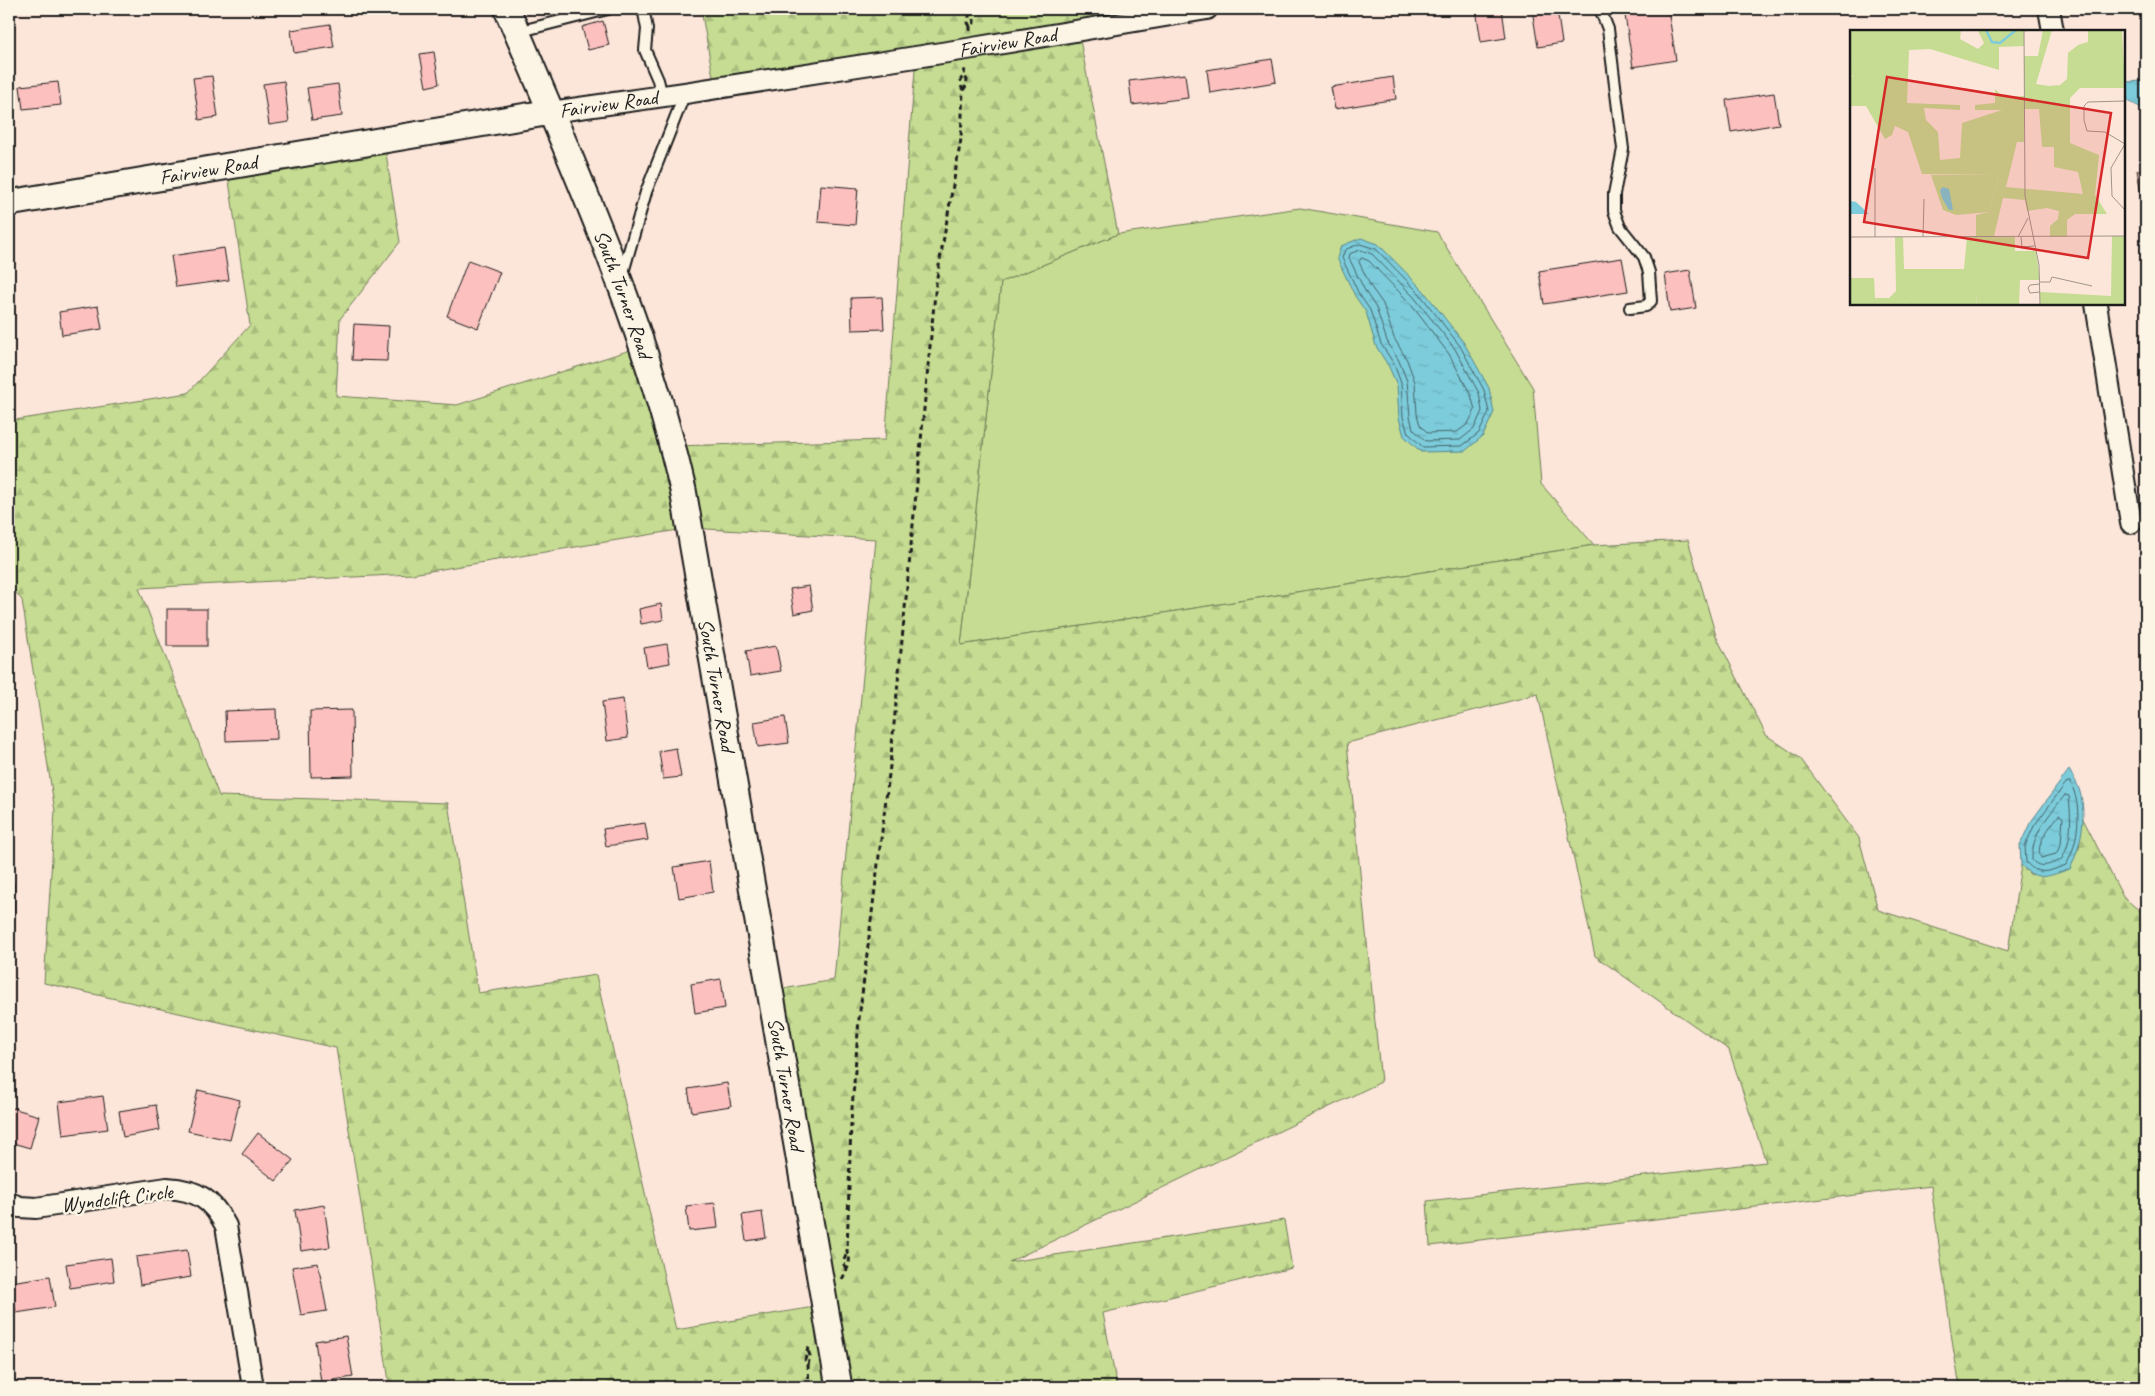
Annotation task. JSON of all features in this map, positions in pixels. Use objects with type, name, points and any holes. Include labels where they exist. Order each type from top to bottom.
[{"type":"street","name":"South Turner Road","points":[[507,9],[620,282],[656,383],[683,490],[840,1387]]},
{"type":"street","name":"Fairview Road","points":[[9,203],[551,112],[972,49],[1207,9]]},
{"type":"street","points":[[2049,9],[2053,30]]},
{"type":"street","points":[[2096,305],[2131,523]]},
{"type":"street","name":"Wyndclift Circle","points":[[9,1203],[20,1207],[36,1208],[167,1188],[182,1189],[197,1194],[208,1201],[219,1212],[226,1226],[253,1387]]},
{"type":"lane","points":[[517,32],[608,9]]},
{"type":"lane","points":[[640,9],[644,13],[647,30],[645,50],[658,80],[662,96]]},
{"type":"lane","points":[[1600,9],[1608,29],[1623,149],[1614,194],[1614,211],[1620,227],[1644,257],[1649,272],[1651,301],[1646,306],[1630,308]]},
{"type":"lane","points":[[620,282],[646,192],[685,93]]},
{"type":"path","points":[[847,1252],[851,1122],[859,1019],[890,766],[936,283],[960,139],[963,90]]},
{"type":"path","points":[[808,1365],[809,1387]]},
{"type":"green space","points":[[701,9],[1162,9],[1078,30],[1118,234],[1001,282],[961,645],[1594,545],[1688,540],[1716,636],[1766,735],[1800,758],[1859,838],[1878,910],[2008,951],[2021,865],[2031,875],[2079,849],[2082,817],[2123,897],[2146,916],[2146,1387],[1960,1387],[1931,1186],[1430,1246],[1427,1201],[1766,1162],[1729,1050],[1595,956],[1538,694],[1347,743],[1381,1082],[1009,1262],[1284,1220],[1292,1268],[1103,1313],[1117,1387],[390,1387],[336,1048],[44,983],[55,811],[22,600],[9,585],[9,421],[188,393],[250,325],[227,167],[384,141],[400,242],[340,319],[336,396],[457,405],[643,346],[673,446],[885,440],[916,58],[715,88]],"holes":[[[690,528],[876,539],[834,980],[771,991],[826,1305],[676,1330],[596,975],[478,993],[448,803],[219,796],[139,588],[412,574]]]},
{"type":"green space","points":[[1300,208],[1437,232],[1533,388],[1541,484],[1594,545],[961,645],[1001,282],[1118,234]]},
{"type":"water","points":[[2146,81],[2146,110],[2128,101],[2125,82]]},
{"type":"water","points":[[1361,238],[1378,244],[1423,290],[1464,343],[1489,388],[1494,412],[1483,436],[1465,451],[1421,452],[1404,436],[1399,418],[1397,385],[1376,346],[1366,312],[1355,296],[1337,258],[1341,246]]},
{"type":"water","points":[[2069,770],[2078,786],[2082,802],[2083,821],[2080,841],[2070,869],[2049,876],[2038,876],[2027,871],[2021,865],[2020,845],[2030,823]]},
{"type":"building","points":[[1476,9],[1502,9],[1506,38],[1481,42]]},
{"type":"building","points":[[1532,9],[1557,9],[1562,43],[1538,47]]},
{"type":"building","points":[[1624,9],[1668,9],[1676,60],[1633,67]]},
{"type":"building","points":[[603,21],[609,45],[588,50],[582,27]]},
{"type":"building","points":[[330,24],[334,47],[294,53],[291,30]]},
{"type":"building","points":[[434,52],[439,84],[426,87],[420,54]]},
{"type":"building","points":[[1272,59],[1276,82],[1210,93],[1207,70]]},
{"type":"building","points":[[1185,74],[1188,98],[1132,105],[1129,81]]},
{"type":"building","points":[[212,76],[218,117],[199,120],[193,78]]},
{"type":"building","points":[[1393,77],[1396,99],[1335,109],[1331,87]]},
{"type":"building","points":[[284,81],[289,122],[269,125],[263,84]]},
{"type":"building","points":[[58,82],[61,105],[23,109],[20,86]]},
{"type":"building","points":[[338,84],[342,116],[312,120],[307,88]]},
{"type":"building","points":[[1774,93],[1779,124],[1731,132],[1726,100]]},
{"type":"building","points":[[2146,169],[2146,219],[2145,219],[2137,170]]},
{"type":"building","points":[[821,185],[858,188],[855,225],[818,222]]},
{"type":"building","points":[[224,248],[229,280],[176,287],[171,256]]},
{"type":"building","points":[[1622,258],[1628,291],[1544,304],[1539,271]]},
{"type":"building","points":[[468,260],[500,272],[478,328],[447,316]]},
{"type":"building","points":[[1690,270],[1696,308],[1670,312],[1665,274]]},
{"type":"building","points":[[882,297],[884,329],[852,330],[851,298]]},
{"type":"building","points":[[98,306],[102,329],[62,335],[59,312]]},
{"type":"building","points":[[354,324],[389,326],[387,361],[352,360]]},
{"type":"building","points":[[809,586],[813,610],[794,614],[790,589]]},
{"type":"building","points":[[661,604],[663,620],[641,624],[639,609]]},
{"type":"building","points":[[167,609],[207,609],[207,646],[167,646]]},
{"type":"building","points":[[667,644],[670,663],[647,667],[644,648]]},
{"type":"building","points":[[776,646],[781,671],[750,676],[746,651]]},
{"type":"building","points":[[623,699],[628,738],[607,741],[602,702]]},
{"type":"building","points":[[276,709],[277,739],[226,741],[225,711]]},
{"type":"building","points":[[352,710],[353,776],[311,777],[310,711]]},
{"type":"building","points":[[785,717],[789,743],[758,747],[754,722]]},
{"type":"building","points":[[676,748],[681,777],[663,779],[659,751]]},
{"type":"building","points":[[645,823],[648,840],[606,846],[603,829]]},
{"type":"building","points":[[709,861],[713,892],[679,898],[674,867]]},
{"type":"building","points":[[9,883],[14,883],[14,922],[9,922]]},
{"type":"building","points":[[721,979],[725,1008],[695,1013],[691,984]]},
{"type":"building","points":[[727,1083],[731,1106],[692,1112],[688,1089]]},
{"type":"building","points":[[198,1090],[240,1100],[230,1140],[188,1131]]},
{"type":"building","points":[[103,1096],[108,1129],[63,1135],[59,1102]]},
{"type":"building","points":[[156,1105],[160,1130],[123,1137],[119,1111]]},
{"type":"building","points":[[9,1107],[39,1116],[30,1148],[9,1142]]},
{"type":"building","points":[[258,1133],[293,1160],[276,1181],[242,1154]]},
{"type":"building","points":[[715,1203],[718,1228],[689,1231],[686,1206]]},
{"type":"building","points":[[324,1205],[330,1247],[301,1251],[295,1210]]},
{"type":"building","points":[[762,1212],[766,1238],[746,1241],[742,1215]]},
{"type":"building","points":[[187,1250],[191,1277],[140,1285],[136,1257]]},
{"type":"building","points":[[111,1258],[114,1281],[70,1288],[66,1264]]},
{"type":"building","points":[[318,1263],[327,1311],[301,1315],[292,1267]]},
{"type":"building","points":[[50,1276],[55,1307],[16,1313],[11,1282]]},
{"type":"building","points":[[346,1336],[353,1377],[321,1382],[315,1341]]}]
